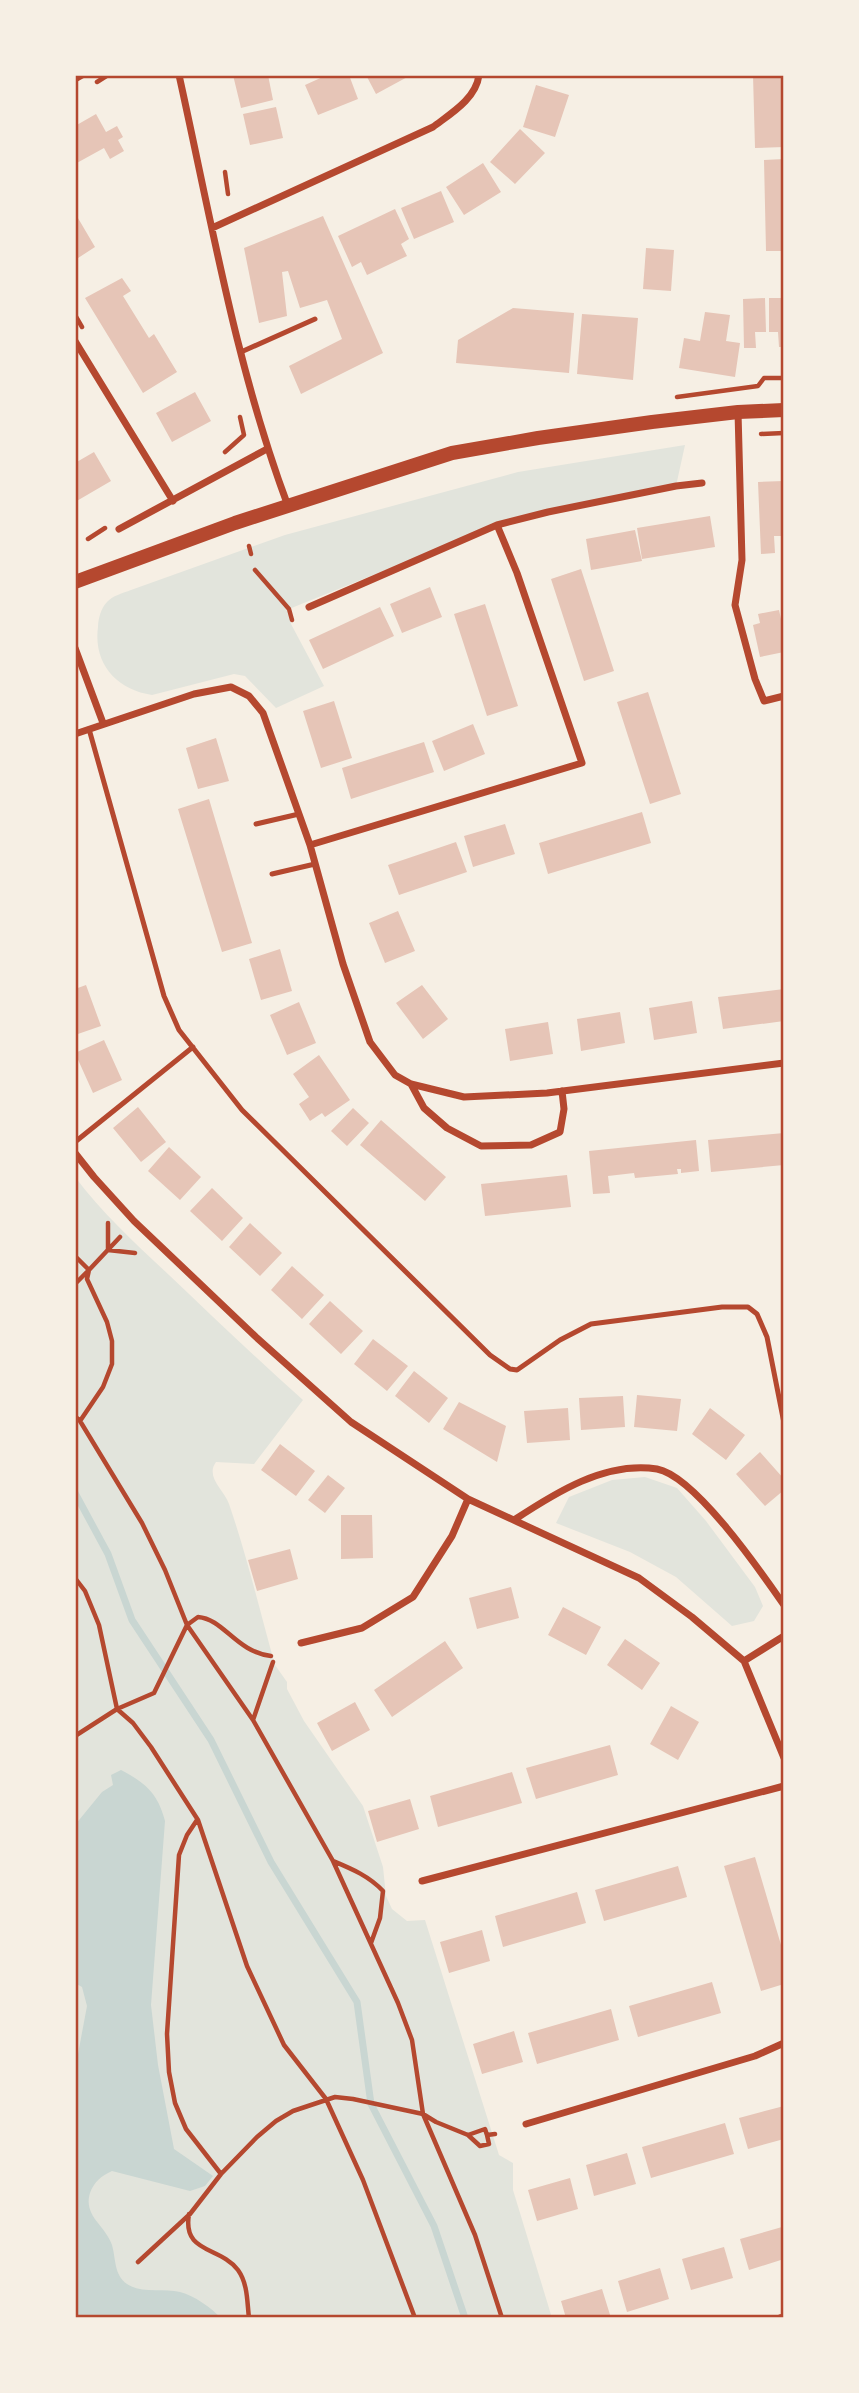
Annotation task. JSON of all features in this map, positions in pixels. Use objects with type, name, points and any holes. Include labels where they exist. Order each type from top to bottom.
[{"type":"main road","points":[[75,582],[288,506],[452,453],[538,438],[738,412],[784,410]]},
{"type":"street","points":[[75,79],[82,75]]},
{"type":"street","points":[[179,75],[241,352],[267,449],[288,506]]},
{"type":"street","points":[[212,228],[433,127],[461,106],[479,81],[480,75]]},
{"type":"street","points":[[75,341],[173,501]]},
{"type":"street","points":[[738,412],[742,561],[735,605],[755,679],[764,701],[784,696]]},
{"type":"street","points":[[120,529],[267,449]]},
{"type":"street","points":[[309,607],[497,525],[676,486],[702,483]]},
{"type":"street","points":[[310,845],[582,763],[517,573],[497,525]]},
{"type":"street","points":[[75,648],[103,723]]},
{"type":"street","points":[[75,734],[194,694],[231,687],[248,696],[263,713],[310,845],[343,964],[370,1042],[395,1074],[411,1084],[464,1097],[562,1091],[784,1063]]},
{"type":"street","points":[[411,1084],[424,1108],[447,1128],[481,1146],[531,1145],[560,1132],[564,1109],[562,1091]]},
{"type":"street","points":[[75,1153],[134,1221],[351,1422],[468,1499],[639,1578],[692,1617],[744,1661],[784,1758]]},
{"type":"street","points":[[514,1520],[592,1476],[631,1468],[659,1469],[684,1482],[755,1564],[784,1605]]},
{"type":"street","points":[[301,1643],[362,1628],[413,1597],[452,1536],[468,1499]]},
{"type":"street","points":[[744,1661],[784,1636]]},
{"type":"street","points":[[422,1881],[784,1786]]},
{"type":"street","points":[[526,2124],[755,2056],[784,2043]]},
{"type":"lane","points":[[241,352],[314,319]]},
{"type":"lane","points":[[89,729],[164,996],[179,1030],[242,1110],[490,1355],[510,1369],[524,1367],[560,1340],[591,1324],[722,1307],[748,1307],[757,1314],[767,1337],[784,1423]]},
{"type":"lane","points":[[256,824],[299,814]]},
{"type":"lane","points":[[272,874],[316,864]]},
{"type":"lane","points":[[75,1142],[192,1047]]},
{"type":"path","points":[[225,172],[228,194]]},
{"type":"path","points":[[75,316],[83,327]]},
{"type":"path","points":[[675,397],[758,386],[764,378],[784,377]]},
{"type":"path","points":[[216,457],[244,435],[238,408]]},
{"type":"path","points":[[761,434],[784,433]]},
{"type":"path","points":[[88,539],[108,526]]},
{"type":"path","points":[[249,546],[251,554]]},
{"type":"path","points":[[255,570],[289,609],[292,621]]},
{"type":"path","points":[[108,1223],[108,1250]]},
{"type":"path","points":[[75,1284],[120,1237]]},
{"type":"path","points":[[108,1250],[135,1253]]},
{"type":"path","points":[[75,1256],[89,1270]]},
{"type":"path","points":[[80,1421],[103,1387],[111,1364],[112,1341],[107,1322],[87,1279],[89,1270]]},
{"type":"path","points":[[75,1416],[142,1524],[165,1570],[187,1625],[253,1720],[333,1861],[398,2003],[412,2040],[423,2113],[475,2235],[502,2318]]},
{"type":"path","points":[[75,1578],[85,1591],[99,1625],[117,1709],[134,1723],[152,1747],[198,1820],[247,1966],[284,2045],[326,2099],[363,2180],[415,2318]]},
{"type":"path","points":[[75,1736],[117,1709],[154,1693],[187,1625],[198,1617],[205,1618],[247,1650],[272,1659],[253,1720]]},
{"type":"path","points":[[198,1820],[187,1835],[179,1855],[167,2034],[169,2073],[175,2103],[186,2129],[221,2174]]},
{"type":"path","points":[[333,1861],[375,1882],[383,1891],[380,1918],[371,1944]]},
{"type":"path","points":[[138,2262],[190,2214],[221,2174],[276,2121],[293,2111],[335,2097],[354,2099],[423,2113],[436,2122],[468,2135],[480,2146],[489,2144],[485,2129],[468,2135]]},
{"type":"path","points":[[487,2135],[495,2134]]},
{"type":"path","points":[[190,2214],[188,2224],[195,2244],[223,2256],[244,2279],[249,2318]]},
{"type":"shaded area","points":[[685,445],[676,486],[497,525],[289,609],[291,624],[324,686],[276,708],[245,676],[234,674],[152,695],[139,692],[118,681],[110,673],[99,653],[99,617],[105,604],[112,598],[285,535],[518,472]]},
{"type":"shaded area","points":[[75,1177],[132,1240],[303,1400],[254,1464],[216,1462],[213,1468],[214,1478],[227,1499],[236,1524],[275,1665],[287,1682],[287,1689],[304,1721],[363,1806],[383,1867],[386,1896],[392,1909],[407,1921],[425,1920],[499,2155],[513,2163],[513,2190],[552,2318],[75,2318]]},
{"type":"shaded area","points":[[645,1477],[677,1488],[706,1521],[755,1587],[763,1606],[754,1621],[732,1626],[676,1577],[630,1552],[556,1523],[569,1497],[612,1480]]},
{"type":"shaded area","points":[[121,1770],[150,1790],[159,1803],[165,1821],[151,2005],[158,2065],[174,2149],[213,2176],[205,2186],[190,2191],[112,2171],[101,2177],[94,2186],[90,2193],[90,2208],[109,2238],[118,2271],[127,2284],[139,2289],[186,2294],[202,2302],[221,2318],[75,2318],[75,2070],[87,2006],[82,1987],[75,1983],[75,1825],[102,1792],[113,1785],[111,1775]]},
{"type":"building","points":[[233,75],[268,75],[273,100],[241,108]]},
{"type":"building","points":[[327,75],[349,75],[358,99],[318,115],[305,85]]},
{"type":"building","points":[[366,75],[411,75],[376,94]]},
{"type":"building","points":[[753,75],[784,75],[784,147],[755,148]]},
{"type":"building","points":[[536,85],[569,95],[555,137],[523,127]]},
{"type":"building","points":[[276,107],[283,138],[250,145],[243,114]]},
{"type":"building","points":[[96,114],[106,132],[117,126],[123,137],[118,140],[124,151],[110,159],[104,148],[75,164],[75,126]]},
{"type":"building","points":[[520,129],[545,153],[515,184],[490,162]]},
{"type":"building","points":[[784,159],[784,251],[766,251],[764,160]]},
{"type":"building","points":[[483,163],[501,192],[464,215],[446,187]]},
{"type":"building","points":[[441,191],[454,222],[414,239],[401,208]]},
{"type":"building","points":[[395,209],[409,239],[401,244],[407,256],[367,275],[361,262],[352,267],[338,236]]},
{"type":"building","points":[[75,213],[95,247],[75,260]]},
{"type":"building","points":[[323,216],[383,353],[301,394],[289,366],[342,339],[327,300],[300,308],[288,271],[282,272],[287,316],[259,323],[244,248]]},
{"type":"building","points":[[646,248],[674,250],[671,291],[643,289]]},
{"type":"building","points":[[122,278],[131,291],[123,296],[149,338],[154,334],[177,372],[143,393],[85,298]]},
{"type":"building","points":[[765,298],[766,332],[755,332],[756,348],[744,348],[743,299]]},
{"type":"building","points":[[769,298],[784,298],[784,347],[779,347],[778,332],[769,332]]},
{"type":"building","points":[[513,308],[574,313],[569,373],[456,363],[458,340]]},
{"type":"building","points":[[705,312],[730,315],[726,341],[740,343],[735,377],[679,368],[684,338],[700,341]]},
{"type":"building","points":[[582,314],[638,318],[633,380],[577,374]]},
{"type":"building","points":[[195,392],[211,421],[172,442],[156,413]]},
{"type":"building","points":[[94,452],[111,481],[75,502],[75,463]]},
{"type":"building","points":[[784,481],[784,536],[774,536],[775,553],[761,554],[758,482]]},
{"type":"building","points":[[710,516],[715,547],[642,559],[637,528]]},
{"type":"building","points":[[635,530],[642,561],[591,570],[586,539]]},
{"type":"building","points":[[581,569],[614,671],[584,681],[551,579]]},
{"type":"building","points":[[430,587],[442,617],[402,633],[390,604]]},
{"type":"building","points":[[485,604],[518,706],[487,716],[454,614]]},
{"type":"building","points":[[380,607],[394,636],[323,669],[309,640]]},
{"type":"building","points":[[779,610],[781,619],[784,619],[784,652],[760,657],[753,625],[760,623],[758,614]]},
{"type":"building","points":[[648,692],[681,794],[650,804],[617,702]]},
{"type":"building","points":[[334,701],[352,758],[321,768],[303,711]]},
{"type":"building","points":[[473,724],[485,754],[444,771],[432,741]]},
{"type":"building","points":[[216,738],[229,781],[198,789],[186,748]]},
{"type":"building","points":[[424,742],[434,772],[351,799],[342,768]]},
{"type":"building","points":[[209,799],[252,943],[222,952],[178,809]]},
{"type":"building","points":[[642,812],[651,843],[548,874],[539,843]]},
{"type":"building","points":[[505,824],[515,854],[473,867],[464,836]]},
{"type":"building","points":[[456,842],[467,872],[399,895],[388,865]]},
{"type":"building","points":[[398,911],[415,951],[385,963],[369,923]]},
{"type":"building","points":[[280,949],[292,991],[261,1000],[249,959]]},
{"type":"building","points":[[86,985],[101,1026],[75,1035],[75,989]]},
{"type":"building","points":[[422,985],[448,1019],[423,1039],[396,1003]]},
{"type":"building","points":[[784,989],[784,1021],[723,1029],[718,997]]},
{"type":"building","points":[[692,1001],[697,1033],[654,1040],[649,1008]]},
{"type":"building","points":[[299,1002],[316,1043],[287,1055],[270,1015]]},
{"type":"building","points":[[620,1012],[625,1043],[581,1051],[577,1019]]},
{"type":"building","points":[[548,1022],[553,1054],[510,1061],[505,1029]]},
{"type":"building","points":[[104,1040],[122,1080],[93,1093],[75,1053]]},
{"type":"building","points":[[319,1055],[350,1100],[325,1117],[322,1113],[310,1121],[299,1104],[309,1097],[293,1074]]},
{"type":"building","points":[[138,1107],[166,1142],[141,1162],[113,1128]]},
{"type":"building","points":[[353,1108],[369,1123],[347,1146],[331,1131]]},
{"type":"building","points":[[381,1120],[446,1177],[425,1201],[360,1145]]},
{"type":"building","points":[[784,1133],[784,1165],[711,1172],[708,1140]]},
{"type":"building","points":[[696,1140],[699,1171],[681,1173],[681,1169],[677,1169],[678,1174],[635,1178],[634,1173],[608,1176],[610,1193],[593,1194],[589,1151]]},
{"type":"building","points":[[169,1147],[201,1177],[180,1200],[148,1171]]},
{"type":"building","points":[[567,1175],[571,1207],[485,1216],[481,1184]]},
{"type":"building","points":[[212,1188],[243,1218],[222,1241],[190,1211]]},
{"type":"building","points":[[250,1223],[282,1253],[260,1276],[229,1247]]},
{"type":"building","points":[[292,1266],[324,1295],[302,1319],[271,1290]]},
{"type":"building","points":[[330,1301],[363,1331],[341,1354],[309,1324]]},
{"type":"building","points":[[373,1339],[408,1366],[387,1391],[354,1364]]},
{"type":"building","points":[[414,1371],[448,1398],[429,1423],[395,1396]]},
{"type":"building","points":[[637,1395],[681,1399],[677,1431],[634,1427]]},
{"type":"building","points":[[623,1396],[625,1427],[581,1430],[579,1398]]},
{"type":"building","points":[[459,1402],[506,1426],[497,1462],[443,1429]]},
{"type":"building","points":[[568,1408],[570,1440],[527,1443],[524,1411]]},
{"type":"building","points":[[710,1408],[745,1435],[726,1460],[692,1434]]},
{"type":"building","points":[[280,1444],[315,1471],[296,1496],[261,1470]]},
{"type":"building","points":[[760,1452],[784,1479],[784,1490],[765,1506],[736,1474]]},
{"type":"building","points":[[328,1475],[345,1488],[325,1513],[308,1500]]},
{"type":"building","points":[[341,1515],[372,1515],[373,1558],[341,1559]]},
{"type":"building","points":[[290,1549],[298,1579],[257,1591],[248,1560]]},
{"type":"building","points":[[511,1587],[519,1618],[477,1629],[469,1598]]},
{"type":"building","points":[[563,1607],[601,1627],[586,1655],[548,1635]]},
{"type":"building","points":[[625,1639],[660,1663],[642,1690],[607,1665]]},
{"type":"building","points":[[445,1641],[463,1668],[392,1717],[374,1690]]},
{"type":"building","points":[[355,1702],[370,1730],[332,1751],[317,1723]]},
{"type":"building","points":[[671,1706],[699,1722],[678,1760],[650,1744]]},
{"type":"building","points":[[610,1745],[618,1775],[536,1799],[526,1768]]},
{"type":"building","points":[[512,1772],[522,1803],[438,1827],[430,1796]]},
{"type":"building","points":[[410,1799],[419,1829],[377,1842],[368,1811]]},
{"type":"building","points":[[755,1857],[784,1955],[784,1984],[761,1991],[724,1866]]},
{"type":"building","points":[[678,1866],[687,1897],[604,1921],[595,1890]]},
{"type":"building","points":[[577,1892],[586,1923],[503,1947],[495,1916]]},
{"type":"building","points":[[482,1930],[490,1961],[449,1973],[440,1942]]},
{"type":"building","points":[[712,1982],[721,2013],[638,2037],[629,2006]]},
{"type":"building","points":[[611,2009],[619,2040],[537,2064],[528,2033]]},
{"type":"building","points":[[514,2031],[523,2062],[482,2074],[473,2044]]},
{"type":"building","points":[[784,2106],[784,2139],[748,2149],[739,2118]]},
{"type":"building","points":[[725,2123],[734,2154],[651,2178],[642,2147]]},
{"type":"building","points":[[627,2153],[636,2184],[594,2196],[586,2165]]},
{"type":"building","points":[[570,2178],[578,2209],[537,2221],[528,2190]]},
{"type":"building","points":[[782,2227],[784,2259],[749,2270],[740,2239]]},
{"type":"building","points":[[724,2247],[733,2278],[691,2290],[682,2259]]},
{"type":"building","points":[[660,2268],[669,2299],[627,2312],[618,2281]]},
{"type":"building","points":[[602,2289],[611,2318],[566,2318],[561,2301]]},
{"type":"waterway","points":[[75,1493],[108,1554],[132,1620],[211,1740],[271,1862],[357,2002],[371,2104],[434,2226],[465,2318]]}]
